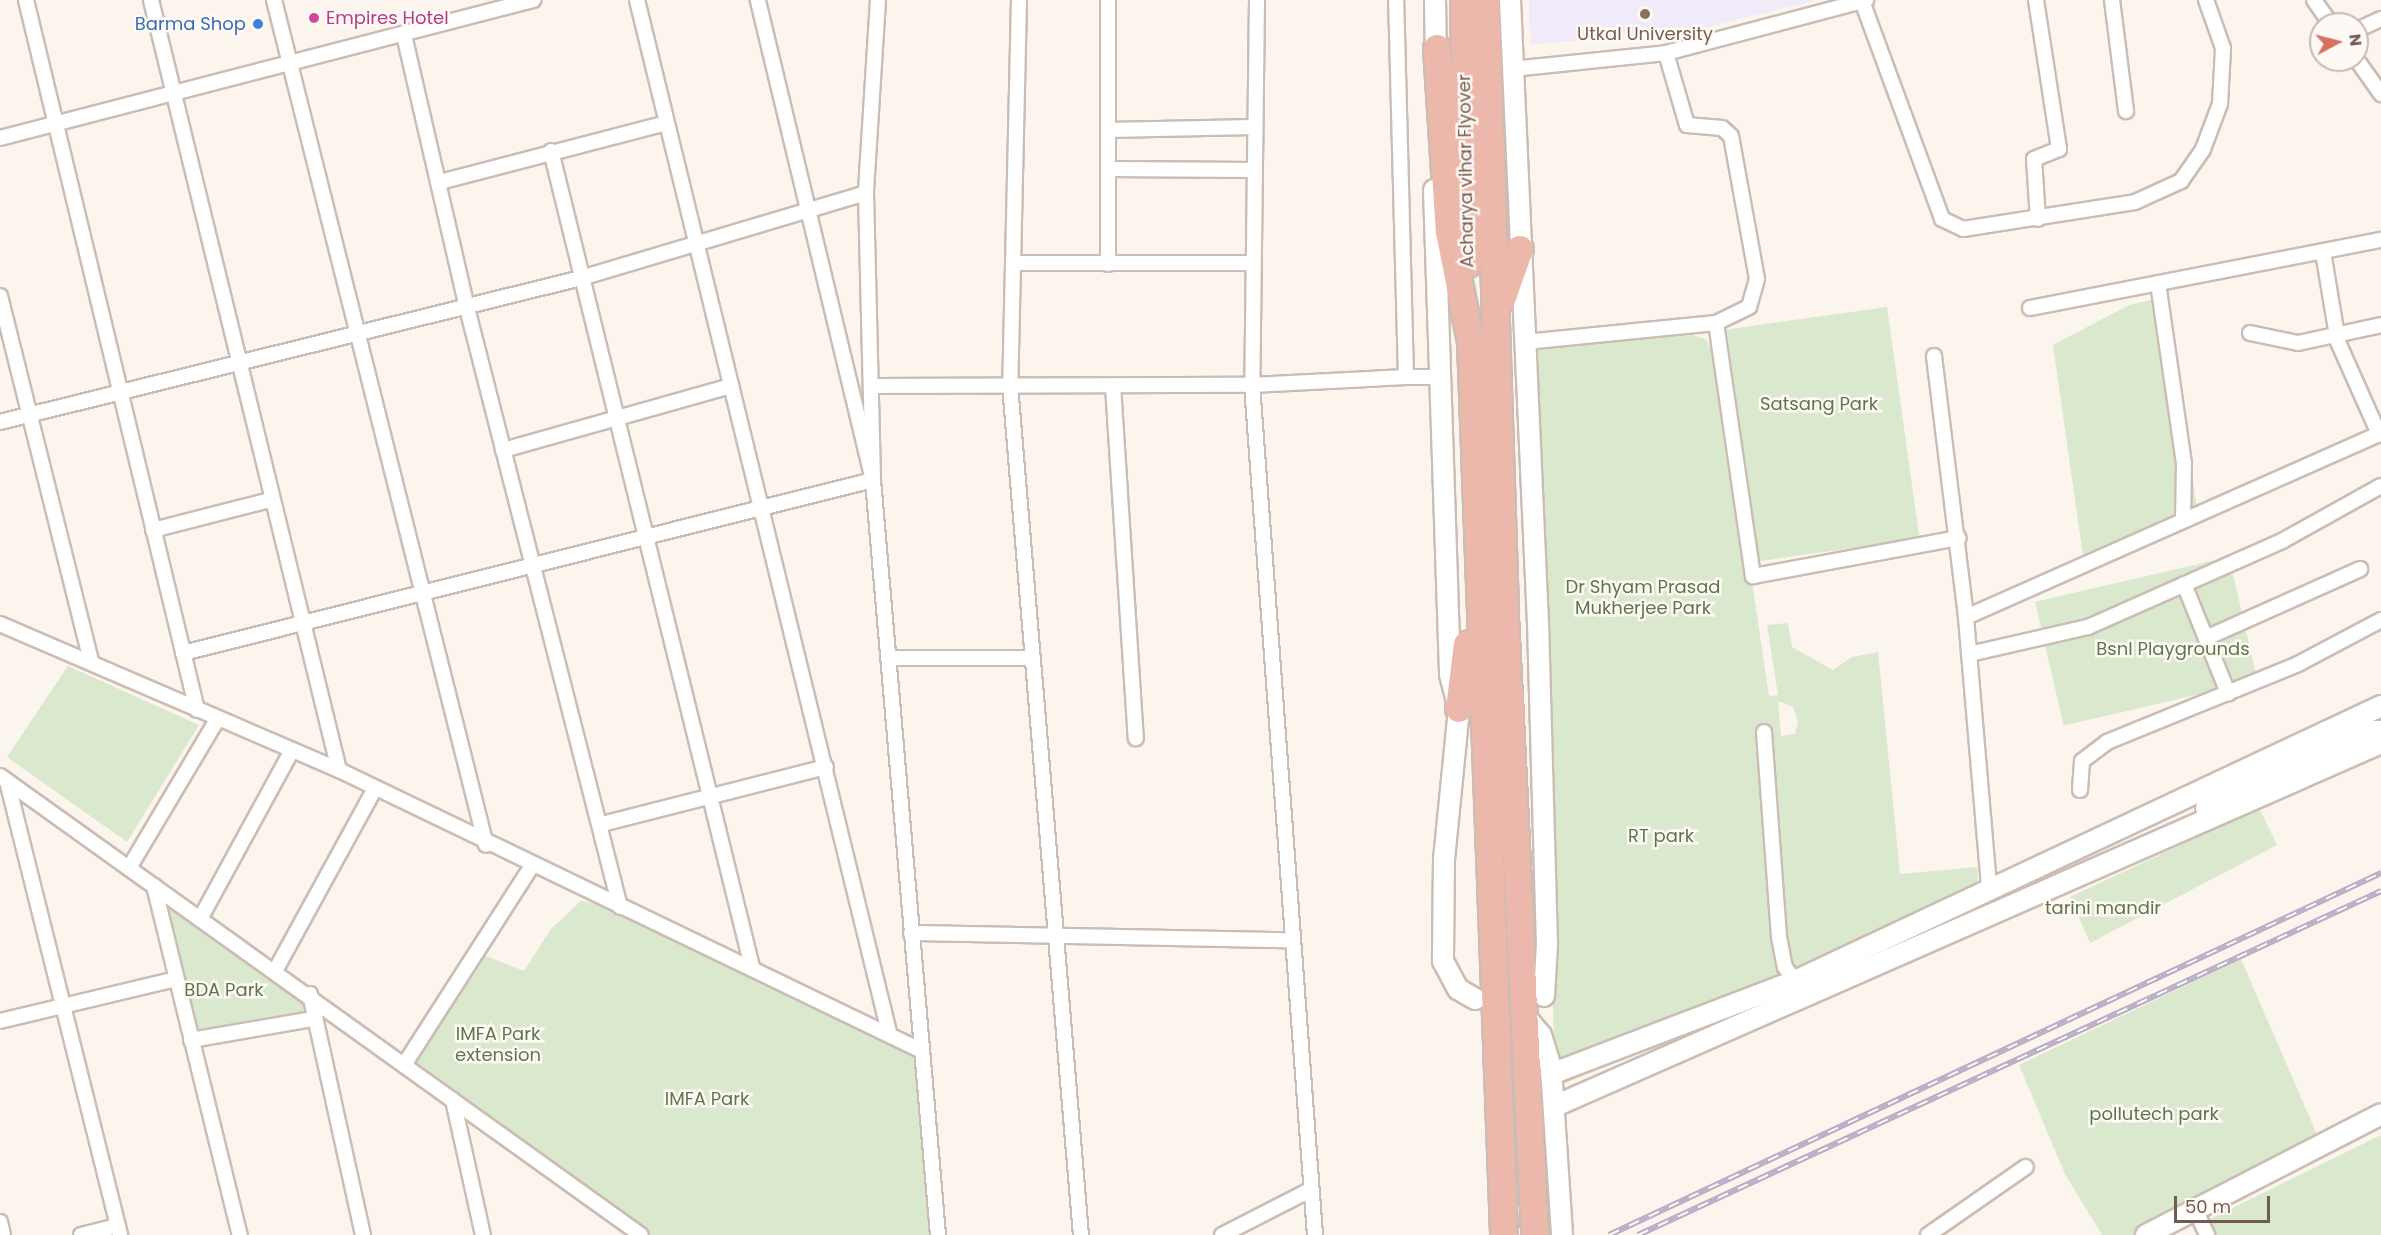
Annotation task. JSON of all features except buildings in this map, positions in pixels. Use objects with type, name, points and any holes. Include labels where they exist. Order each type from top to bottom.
[{"type":"highway","name":"Acharya vihar Flyover","points":[[1464,0],[1471,342]]},
{"type":"highway","name":"Acharya vihar Flyover","points":[[1486,0],[1524,1016],[1535,1235]]},
{"type":"highway","points":[[1437,48],[1449,232],[1471,342],[1476,573],[1504,1235]]},
{"type":"highway","points":[[1497,315],[1520,249]]},
{"type":"highway","points":[[1459,709],[1476,573]]},
{"type":"street","points":[[26,0],[197,710]]},
{"type":"street","points":[[151,0],[240,360],[270,500],[304,624],[339,770]]},
{"type":"street","points":[[274,0],[287,65],[353,332],[486,845]]},
{"type":"street","points":[[0,138],[174,91],[287,65],[533,0]]},
{"type":"street","points":[[637,0],[889,1032]]},
{"type":"street","points":[[758,0],[804,209],[873,480]]},
{"type":"street","points":[[878,0],[866,193],[874,386],[873,480],[938,1235]]},
{"type":"street","points":[[1019,0],[1010,385],[1029,658],[1081,1235]]},
{"type":"street","points":[[1108,0],[1108,264]]},
{"type":"street","points":[[1257,0],[1252,385],[1315,1235]]},
{"type":"street","points":[[1396,0],[1406,377]]},
{"type":"street","points":[[1436,0],[1437,48],[1433,147],[1450,675],[1459,709],[1444,860],[1443,961],[1458,989],[1475,999]]},
{"type":"street","points":[[1510,0],[1538,623],[1544,996]]},
{"type":"street","points":[[2036,0],[2059,149],[2034,159],[2038,219]]},
{"type":"street","points":[[2112,0],[2126,111]]},
{"type":"street","points":[[1512,69],[1666,52],[1864,1],[1945,224],[1970,229],[2135,202],[2165,191],[2193,168],[2217,112],[2224,73],[2219,27],[2206,0]]},
{"type":"street","points":[[404,35],[502,450],[602,825],[620,907]]},
{"type":"street","points":[[1525,342],[1716,323],[1740,316],[1755,293],[1745,212],[1731,135],[1722,128],[1688,125],[1666,52]]},
{"type":"street","points":[[2365,72],[2381,94]]},
{"type":"street","points":[[440,182],[551,151],[666,123]]},
{"type":"street","points":[[1108,130],[1254,128]]},
{"type":"street","points":[[551,151],[581,278],[649,538],[752,967]]},
{"type":"street","points":[[1108,169],[1254,170]]},
{"type":"street","points":[[0,422],[240,360],[581,278],[696,246],[804,209],[866,193]]},
{"type":"street","points":[[2030,308],[2381,240]]},
{"type":"street","points":[[1966,617],[2183,519],[2380,434],[2337,336],[2323,252]]},
{"type":"street","points":[[1013,263],[1252,263]]},
{"type":"street","points":[[2158,283],[2184,463],[2183,519]]},
{"type":"street","points":[[0,296],[91,662]]},
{"type":"street","points":[[1716,323],[1753,576],[1959,538]]},
{"type":"street","points":[[2250,333],[2298,344],[2381,325]]},
{"type":"street","points":[[1934,356],[1959,538],[1989,886]]},
{"type":"street","points":[[874,386],[1252,385],[1441,377]]},
{"type":"street","points":[[502,450],[730,386]]},
{"type":"street","points":[[1113,386],[1136,738]]},
{"type":"street","points":[[183,653],[420,594],[531,563],[649,538],[873,480]]},
{"type":"street","points":[[1969,654],[2066,635],[2282,541],[2381,486]]},
{"type":"street","points":[[153,530],[270,500]]},
{"type":"street","points":[[2206,639],[2360,569]]},
{"type":"street","points":[[2184,584],[2228,693]]},
{"type":"street","points":[[2080,790],[2080,767],[2097,747],[2344,644],[2381,621]]},
{"type":"street","points":[[0,624],[91,662],[291,752],[339,770],[374,790],[531,867],[752,967],[889,1032],[922,1051]]},
{"type":"street","points":[[888,658],[1029,658]]},
{"type":"street","points":[[1551,1074],[1794,981],[1989,886],[2381,706]]},
{"type":"street","points":[[129,868],[217,720]]},
{"type":"street","points":[[2022,872],[2036,880],[2054,878],[2367,731],[2381,731]]},
{"type":"street","points":[[1764,732],[1779,937],[1785,967],[1794,981]]},
{"type":"street","points":[[1556,1106],[1809,991],[2033,899],[2381,743]]},
{"type":"street","points":[[200,919],[291,752]]},
{"type":"street","points":[[602,825],[826,767]]},
{"type":"street","points":[[4,778],[200,919],[310,994],[404,1065],[641,1235]]},
{"type":"street","points":[[4,778],[65,1005],[119,1231],[81,1235]]},
{"type":"street","points":[[275,971],[374,790]]},
{"type":"street","points":[[404,1065],[531,867]]},
{"type":"street","points":[[2033,899],[2054,878]]},
{"type":"street","points":[[154,886],[240,1235]]},
{"type":"street","points":[[911,933],[1292,940]]},
{"type":"street","points":[[0,1021],[176,979]]},
{"type":"street","points":[[310,994],[313,1019],[363,1235]]},
{"type":"street","points":[[1524,1016],[1541,1035],[1551,1074],[1556,1106],[1562,1235]]},
{"type":"street","points":[[191,1040],[313,1019]]},
{"type":"street","points":[[453,1100],[483,1235]]},
{"type":"street","points":[[2146,1235],[2381,1114]]},
{"type":"street","points":[[1928,1235],[2026,1167]]},
{"type":"street","points":[[1222,1235],[1310,1190]]},
{"type":"street","points":[[2194,1209],[2207,1235]]},
{"type":"street","points":[[0,1222],[3,1235]]},
{"type":"shaded area","name":"Utkal University","points":[[1529,0],[1816,0],[1704,28],[1530,45]]},
{"type":"green space","points":[[2168,296],[2197,511],[2083,556],[2053,345],[2129,305]]},
{"type":"green space","name":"Satsang Park","points":[[1887,307],[1920,539],[1759,561],[1727,330]]},
{"type":"green space","points":[[1692,335],[1706,339],[1721,373],[1769,696],[1778,695],[1767,625],[1788,623],[1792,647],[1833,670],[1852,657],[1878,652],[1900,874],[1977,867],[1978,882],[1792,988],[1556,1087],[1527,345]],"holes":[[[1778,701],[1793,707],[1798,722],[1795,734],[1781,736]]]},
{"type":"green space","name":"Bsnl Playgrounds","points":[[2229,557],[2258,681],[2064,726],[2035,602]]},
{"type":"green space","points":[[68,666],[199,725],[127,842],[7,757]]},
{"type":"green space","name":"tarini mandir","points":[[2259,808],[2277,845],[2090,943],[2070,897]]},
{"type":"green space","name":"BDA Park","points":[[154,886],[310,994],[313,1019],[191,1040]]},
{"type":"green space","name":"IMFA Park","points":[[581,901],[620,907],[922,1051],[938,1235],[648,1235],[404,1065],[476,952],[524,971],[551,929]]},
{"type":"green space","name":"pollutech park","points":[[2241,959],[2321,1144],[2142,1235],[2102,1235],[2065,1174],[2019,1065]]},
{"type":"green space","points":[[2381,1135],[2381,1235],[2208,1235],[2202,1223]]},
{"type":"railway","points":[[1609,1235],[2381,873]]},
{"type":"railway","points":[[1638,1235],[2381,891]]},
{"type":"place","name":"Utkal University","points":[[1645,14]]},
{"type":"place","name":"Empires Hotel","points":[[314,18]]},
{"type":"place","name":"Barma Shop","points":[[258,24]]},
{"type":"park label","name":"Dr Shyam Prasad Mukherjee Park","points":[[1643,598]]},
{"type":"park label","name":"RT park","points":[[1661,836]]},
{"type":"park label","name":"IMFA Park extension","points":[[498,1045]]}]
